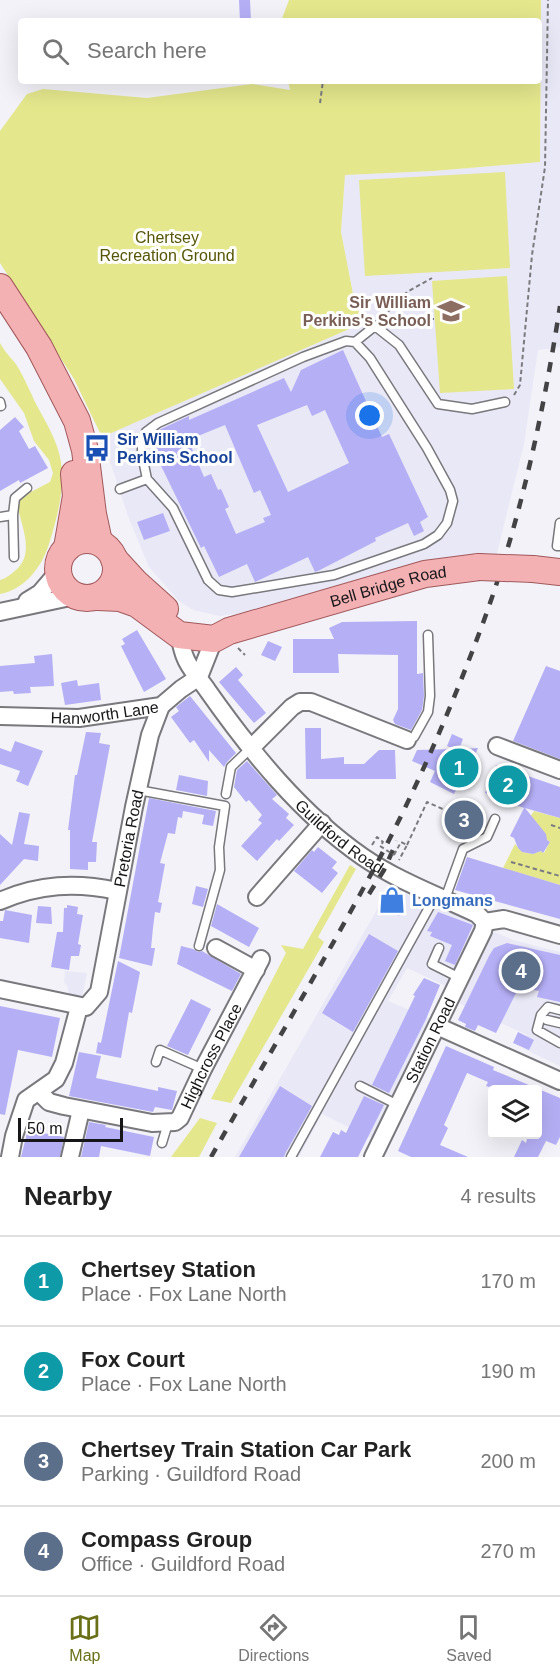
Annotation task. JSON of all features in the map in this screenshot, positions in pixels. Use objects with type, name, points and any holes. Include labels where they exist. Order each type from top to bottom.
[{"type":"main road","points":[[0,287],[39,347],[77,421],[85,450],[93,514],[115,577],[112,585],[86,596]]},
{"type":"main road","points":[[67,401],[67,425],[76,496],[67,548],[62,555],[58,572],[63,586],[86,596],[120,598],[137,604],[177,626],[218,636]]},
{"type":"main road","points":[[67,548],[82,540],[107,551],[177,626]]},
{"type":"main road","name":"Bell Bridge Road","points":[[218,636],[424,574],[479,567],[533,569],[560,573]]},
{"type":"street","points":[[18,606],[40,593],[58,572]]},
{"type":"street","points":[[0,612],[18,606],[86,596]]},
{"type":"street","name":"Guildford Road","points":[[177,626],[185,659],[274,776],[322,823],[363,857],[397,878],[477,914],[485,922]]},
{"type":"street","points":[[199,677],[218,636]]},
{"type":"street","name":"Hanworth Lane","points":[[0,716],[79,718],[161,706],[181,688],[199,677]]},
{"type":"street","points":[[251,748],[292,707],[300,702],[311,702],[407,740]]},
{"type":"street","name":"Pretoria Road","points":[[79,1007],[86,1007],[99,992],[138,789],[150,735],[161,706]]},
{"type":"street","points":[[497,746],[560,770]]},
{"type":"street","points":[[257,897],[322,823]]},
{"type":"street","points":[[0,900],[19,892],[48,886],[77,884],[117,891]]},
{"type":"street","points":[[485,922],[504,919],[560,935]]},
{"type":"street","name":"Station Road","points":[[379,1155],[398,1105],[483,931],[485,922]]},
{"type":"street","name":"Highcross Place","points":[[39,1092],[50,1102],[81,1110],[152,1123],[175,1122],[180,1118],[203,1069],[259,965],[216,948]]},
{"type":"street","points":[[0,989],[79,1007],[64,1063],[56,1079],[27,1100],[14,1136],[10,1157]]},
{"type":"street","points":[[437,1026],[560,1081]]},
{"type":"street","points":[[70,1157],[81,1110]]},
{"type":"lane","points":[[355,342],[375,326],[399,345],[438,404],[472,409],[505,402]]},
{"type":"lane","points":[[346,341],[355,342],[370,358],[427,448],[450,490],[453,501],[450,517],[444,529],[432,540],[334,574],[224,592],[208,580],[173,508],[147,478],[142,443],[146,432],[154,425],[303,357],[346,341]]},
{"type":"lane","points":[[120,489],[147,478]]},
{"type":"lane","points":[[14,557],[15,498],[27,488]]},
{"type":"lane","points":[[0,517],[13,515]]},
{"type":"lane","points":[[560,523],[557,546],[560,546]]},
{"type":"lane","points":[[407,740],[414,737],[428,712],[430,696],[428,635]]},
{"type":"lane","points":[[226,794],[231,767],[251,748]]},
{"type":"lane","points":[[138,789],[225,806],[219,848],[220,870],[199,946]]},
{"type":"lane","points":[[291,1157],[361,1028],[440,897],[463,849],[487,837],[495,819]]},
{"type":"lane","points":[[439,948],[432,964],[460,978]]},
{"type":"lane","points":[[560,1010],[548,1006],[541,1015],[537,1030],[560,1043]]},
{"type":"lane","points":[[547,1020],[560,1023]]},
{"type":"lane","points":[[156,1062],[160,1050],[203,1069]]},
{"type":"lane","points":[[360,1086],[398,1105]]},
{"type":"lane","points":[[162,1143],[168,1123]]},
{"type":"path","points":[[505,402],[515,394],[520,385],[532,255],[545,167],[548,0]]},
{"type":"path","points":[[320,103],[323,84]]},
{"type":"path","points":[[432,278],[407,292],[382,319],[435,319]]},
{"type":"path","points":[[397,863],[426,802],[456,815]]},
{"type":"path","points":[[550,825],[560,828]]},
{"type":"path","points":[[383,842],[380,846],[394,855],[401,842],[407,844]]},
{"type":"path","points":[[511,862],[560,876]]},
{"type":"shaded area","name":"Sir William Perkins's School","points":[[541,0],[560,0],[560,347],[538,350],[524,444],[495,561],[265,609],[220,616],[193,610],[178,600],[149,567],[129,519],[102,437],[363,323],[354,299],[341,232],[345,175],[433,171],[540,162]]},
{"type":"shaded area","points":[[390,887],[513,940],[560,952],[560,1066],[522,1048],[527,1035],[462,1005],[446,986],[407,968],[388,1001],[429,1018],[371,1138],[322,1114],[299,1157],[235,1157]]},
{"type":"shaded area","points":[[65,971],[87,973],[82,997],[69,994],[67,985],[64,983]]},
{"type":"green space","name":"Chertsey Recreation Ground","points":[[289,0],[541,0],[541,18],[282,18]]},
{"type":"green space","name":"Chertsey Recreation Ground","points":[[252,84],[290,90],[289,84],[540,84],[540,162],[433,171],[345,175],[341,232],[354,299],[363,323],[102,437],[74,379],[0,263],[0,131],[27,94],[43,89],[147,98]]},
{"type":"green space","points":[[505,172],[510,268],[365,276],[359,180]]},
{"type":"green space","points":[[507,276],[514,389],[440,393],[432,281]]},
{"type":"green space","points":[[0,343],[19,369],[51,431],[57,446],[62,472],[57,514],[42,561],[31,576],[17,588],[0,594],[0,580],[16,570],[25,555],[25,538],[17,503],[27,494],[50,482],[53,473],[49,460],[34,441],[24,413],[0,379]]},
{"type":"green space","points":[[534,811],[560,818],[560,885],[503,868],[515,844],[522,852],[533,854],[541,851],[544,853],[550,842],[526,823]]},
{"type":"green space","points":[[350,865],[356,869],[318,937],[324,942],[231,1103],[211,1099],[286,953],[281,945],[303,949]]},
{"type":"green space","points":[[200,1118],[217,1123],[199,1157],[171,1157]]},
{"type":"building","points":[[239,0],[250,0],[251,18],[240,18]]},
{"type":"building","points":[[343,350],[382,437],[389,434],[428,517],[420,522],[424,531],[414,536],[408,523],[375,538],[376,541],[315,572],[308,557],[255,582],[247,564],[219,577],[204,546],[201,548],[149,441],[151,436],[161,429],[189,416],[189,420],[284,378],[291,392],[301,370]],"holes":[[[307,405],[312,416],[325,410],[349,463],[288,492],[257,425]],[[225,425],[254,493],[260,490],[271,515],[263,518],[265,522],[236,534],[225,509],[229,507],[221,489],[218,490],[211,474],[204,477],[190,444],[200,440],[198,436]]]},
{"type":"building","points":[[15,417],[24,427],[19,431],[29,449],[35,446],[48,468],[0,491],[0,430]]},
{"type":"building","points":[[163,513],[170,531],[144,540],[137,522]]},
{"type":"building","points":[[417,621],[417,674],[423,673],[424,696],[422,710],[411,730],[395,724],[393,720],[398,709],[398,655],[338,654],[339,673],[293,673],[293,639],[334,639],[329,628],[342,622]]},
{"type":"building","points":[[137,630],[166,679],[144,692],[121,646],[125,644],[122,639]]},
{"type":"building","points":[[268,641],[282,647],[275,661],[261,655]]},
{"type":"building","points":[[52,654],[54,686],[30,687],[31,693],[0,692],[0,666],[35,663],[34,656]]},
{"type":"building","points":[[546,666],[560,671],[560,759],[513,741]]},
{"type":"building","points":[[236,667],[243,675],[238,680],[266,713],[254,723],[219,682]]},
{"type":"building","points":[[77,680],[78,686],[99,683],[101,700],[65,705],[61,683]]},
{"type":"building","points":[[190,696],[236,753],[224,767],[209,750],[209,762],[194,740],[190,743],[171,717],[179,711],[176,707]]},
{"type":"building","points":[[305,728],[321,728],[321,759],[344,757],[344,764],[364,764],[379,750],[395,750],[396,779],[306,779]]},
{"type":"building","points":[[86,732],[101,733],[99,743],[110,745],[92,842],[97,842],[96,862],[88,862],[88,870],[70,869],[70,830],[68,830],[75,775],[77,775]]},
{"type":"building","points":[[452,734],[463,739],[459,749],[478,748],[461,787],[458,786],[454,794],[430,782],[435,771],[412,761],[417,750],[455,749],[447,746]]},
{"type":"building","points":[[15,741],[43,751],[28,786],[16,781],[20,771],[0,764],[0,748],[11,752]]},
{"type":"building","points":[[247,761],[277,795],[272,799],[289,814],[286,818],[294,825],[279,841],[277,839],[257,861],[241,846],[262,823],[258,820],[262,815],[249,800],[246,802],[234,787],[237,770]]},
{"type":"building","points":[[496,765],[560,787],[560,818],[525,808],[550,842],[543,853],[541,851],[533,854],[522,852],[514,838],[510,836],[524,808],[485,793]]},
{"type":"building","points":[[179,775],[208,781],[207,796],[176,790]]},
{"type":"building","points":[[149,798],[216,811],[213,826],[202,824],[204,815],[183,811],[182,818],[178,817],[175,834],[168,833],[160,863],[165,864],[158,902],[162,903],[160,913],[155,912],[151,948],[155,948],[152,966],[119,958]]},
{"type":"building","points":[[19,812],[30,814],[24,844],[39,846],[38,861],[24,859],[0,885],[0,834],[12,845]]},
{"type":"building","points":[[318,847],[337,862],[332,868],[338,873],[322,893],[294,871],[312,850],[314,852]]},
{"type":"building","points":[[467,857],[560,885],[560,919],[455,890]]},
{"type":"building","points":[[196,886],[208,889],[203,907],[192,904]]},
{"type":"building","points":[[390,895],[405,902],[399,916],[383,908]]},
{"type":"building","points":[[217,904],[259,928],[249,947],[211,926]]},
{"type":"building","points":[[67,905],[78,907],[77,914],[83,915],[78,944],[81,945],[79,956],[71,956],[69,970],[51,967],[57,932],[63,932],[64,908],[67,908]]},
{"type":"building","points":[[38,906],[51,907],[52,924],[36,923]]},
{"type":"building","points":[[5,910],[32,915],[29,943],[0,938],[0,921],[3,921]]},
{"type":"building","points":[[438,912],[473,925],[455,965],[445,961],[452,945],[430,936],[432,932],[427,931]]},
{"type":"building","points":[[369,934],[398,951],[353,1032],[322,1013]]},
{"type":"building","points":[[507,943],[560,955],[560,1002],[537,997],[539,991],[519,987],[496,1033],[478,1025],[475,1031],[465,1027],[466,1024],[458,1020],[489,956],[494,948]]},
{"type":"building","points":[[181,946],[198,952],[202,951],[241,974],[232,991],[177,964]]},
{"type":"building","points":[[118,961],[140,972],[132,1013],[129,1012],[121,1058],[96,1053],[98,1042],[101,1043]]},
{"type":"building","points":[[424,978],[440,985],[426,1019],[389,1093],[372,1085],[415,996],[413,995]]},
{"type":"building","points":[[191,999],[211,1009],[188,1055],[167,1046]]},
{"type":"building","points":[[0,1006],[60,1018],[52,1057],[18,1050],[5,1115],[0,1114]]},
{"type":"building","points":[[518,1032],[534,1040],[529,1050],[513,1043]]},
{"type":"building","points":[[446,1046],[529,1085],[488,1087],[486,1086],[488,1082],[467,1073],[444,1125],[448,1128],[440,1145],[468,1157],[411,1157],[398,1151]]},
{"type":"building","points":[[79,1052],[101,1056],[96,1078],[158,1091],[158,1087],[177,1091],[172,1110],[155,1107],[153,1112],[69,1096]]},
{"type":"building","points":[[280,1086],[312,1106],[284,1157],[239,1157]]},
{"type":"building","points":[[542,1090],[560,1098],[560,1137],[556,1145],[546,1141],[538,1157],[514,1157],[522,1140],[526,1143],[527,1139],[542,1139]]},
{"type":"building","points":[[364,1096],[384,1105],[358,1157],[320,1157],[333,1132],[339,1135],[341,1130],[346,1133]]},
{"type":"building","points":[[89,1122],[154,1137],[150,1156],[101,1146],[99,1157],[81,1157]]},
{"type":"building","points":[[29,1125],[44,1128],[43,1133],[64,1137],[60,1157],[21,1157]]},
{"type":"railway","points":[[211,1157],[391,837],[457,691],[494,592],[518,511],[538,430],[560,306]]},
{"type":"railway","points":[[369,894],[384,870],[397,841]]},
{"type":"place","name":"Sir William Perkins's School","points":[[451,311]]},
{"type":"place","name":"Sir William Perkins School","points":[[97,448]]},
{"type":"place","name":"Chertsey Station","points":[[459,768]]},
{"type":"place","name":"Fox Court","points":[[508,785]]},
{"type":"place","name":"Chertsey Train Station Car Park","points":[[464,820]]},
{"type":"place","name":"Longmans","points":[[392,900]]},
{"type":"place","name":"Compass Group","points":[[521,971]]}]
